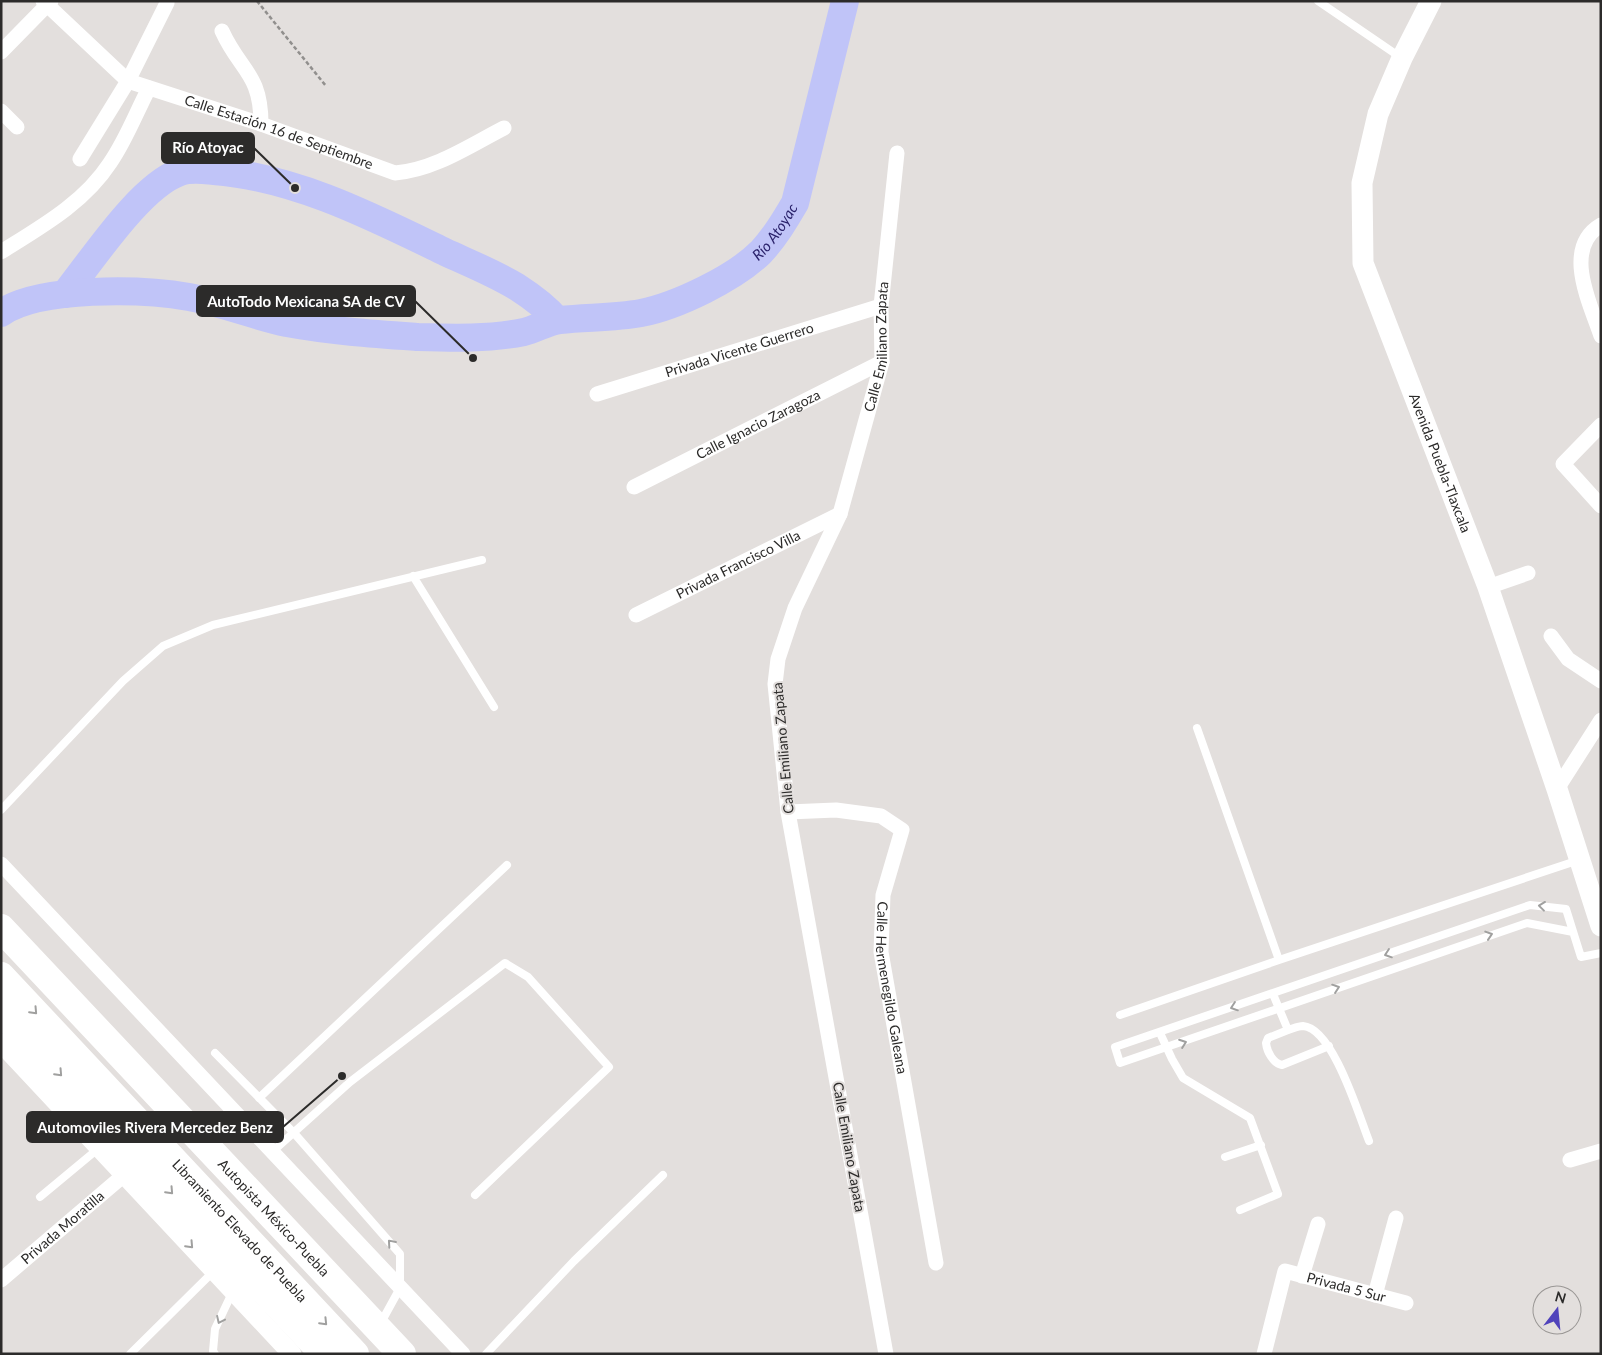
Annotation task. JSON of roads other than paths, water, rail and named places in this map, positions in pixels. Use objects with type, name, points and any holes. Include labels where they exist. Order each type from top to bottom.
[{"type":"highway","name":"Autopista México-Puebla","points":[[1,928],[402,1354]]},
{"type":"highway","name":"Libramiento Elevado de Puebla","points":[[1,948],[386,1354]]},
{"type":"highway","name":"Libramiento Elevado de Puebla","points":[[1,976],[355,1354]]},
{"type":"highway","points":[[1,1012],[324,1354]]},
{"type":"main road","name":"Avenida Puebla-Tlaxcala","points":[[1431,1],[1402,58],[1378,114],[1362,183],[1363,263],[1488,587],[1580,860],[1596,891],[1601,926]]},
{"type":"street","points":[[1,52],[47,3],[128,82]]},
{"type":"street","points":[[80,159],[128,82],[167,3]]},
{"type":"street","points":[[222,31],[230,50],[256,83],[261,103],[261,124]]},
{"type":"street","name":"Calle Estación 16 de Septiembre","points":[[128,82],[261,124],[395,173],[413,172],[430,166],[504,128]]},
{"type":"street","points":[[1,252],[56,218],[86,192],[110,163],[149,88]]},
{"type":"street","points":[[1,111],[17,127]]},
{"type":"street","name":"Calle Emiliano Zapata","points":[[886,1354],[788,812],[775,684],[778,659],[795,608],[840,514],[882,362],[881,306],[897,153]]},
{"type":"street","points":[[1601,225],[1593,229],[1583,242],[1580,258],[1586,290],[1601,336]]},
{"type":"street","name":"Privada Vicente Guerrero","points":[[597,394],[881,306]]},
{"type":"street","name":"Calle Ignacio Zaragoza","points":[[634,487],[882,362]]},
{"type":"street","points":[[1601,425],[1563,464],[1601,506]]},
{"type":"street","name":"Privada Francisco Villa","points":[[636,614],[840,514]]},
{"type":"street","points":[[1488,587],[1528,573]]},
{"type":"street","points":[[1551,636],[1568,659],[1601,681]]},
{"type":"street","points":[[1557,789],[1601,720]]},
{"type":"street","name":"Calle Hermenegildo Galeana","points":[[788,812],[836,810],[881,816],[902,830],[883,895],[881,952],[936,1263]]},
{"type":"street","points":[[1,864],[400,1288],[424,1310],[463,1354]]},
{"type":"street","points":[[1,1043],[292,1354]]},
{"type":"street","points":[[1570,1160],[1601,1151]]},
{"type":"street","name":"Privada Moratilla","points":[[1,1280],[124,1175]]},
{"type":"street","points":[[1375,1295],[1396,1218]]},
{"type":"street","points":[[1302,1276],[1318,1224]]},
{"type":"street","name":"Privada 5 Sur","points":[[1264,1354],[1285,1271],[1406,1303]]},
{"type":"street","points":[[342,1291],[383,1319],[418,1354]]},
{"type":"lane","points":[[1318,1],[1402,58]]},
{"type":"lane","points":[[1,810],[123,682],[163,646],[213,625],[482,560]]},
{"type":"lane","points":[[413,576],[494,707]]},
{"type":"lane","points":[[1197,728],[1279,960]]},
{"type":"lane","points":[[1120,1015],[1580,860]]},
{"type":"lane","points":[[260,1098],[507,865]]},
{"type":"lane","points":[[1573,932],[1527,923],[1120,1063],[1115,1048],[1530,904],[1566,909],[1581,957],[1601,953]]},
{"type":"lane","points":[[1461,928],[1466,943]]},
{"type":"lane","points":[[272,1152],[350,1082],[505,963],[528,977],[609,1067],[474,1196]]},
{"type":"lane","points":[[1273,994],[1288,1030]]},
{"type":"lane","points":[[1329,1046],[1282,1065],[1273,1061],[1266,1043],[1268,1038],[1303,1026],[1310,1029],[1329,1046],[1337,1058],[1369,1141]]},
{"type":"lane","points":[[1160,1033],[1183,1078],[1250,1118],[1278,1194],[1240,1210]]},
{"type":"lane","points":[[215,1053],[294,1133],[400,1254],[400,1288],[383,1319]]},
{"type":"lane","points":[[1225,1157],[1261,1145]]},
{"type":"lane","points":[[40,1197],[99,1148]]},
{"type":"lane","points":[[486,1354],[574,1261],[663,1175]]},
{"type":"lane","points":[[130,1354],[214,1271]]},
{"type":"lane","points":[[215,1354],[213,1351],[215,1329],[233,1291]]},
{"type":"waterway","name":"Río Atoyac","points":[[1,313],[18,304],[65,294],[120,291],[146,292],[189,297],[303,326],[385,335],[458,338],[524,332],[547,323],[570,319],[631,315],[671,304],[705,290],[750,262],[771,240],[795,203],[845,1]]},
{"type":"waterway","name":"Río Atoyac","points":[[65,294],[118,225],[149,192],[180,172],[201,170],[274,181],[304,190],[362,213],[508,282],[538,302],[557,320]]},
{"type":"place","name":"Río Atoyac","points":[[295,188]]},
{"type":"place","name":"AutoTodo Mexicana SA de CV","points":[[473,358]]},
{"type":"place","name":"Automoviles Rivera Mercedez Benz","points":[[342,1076]]}]
